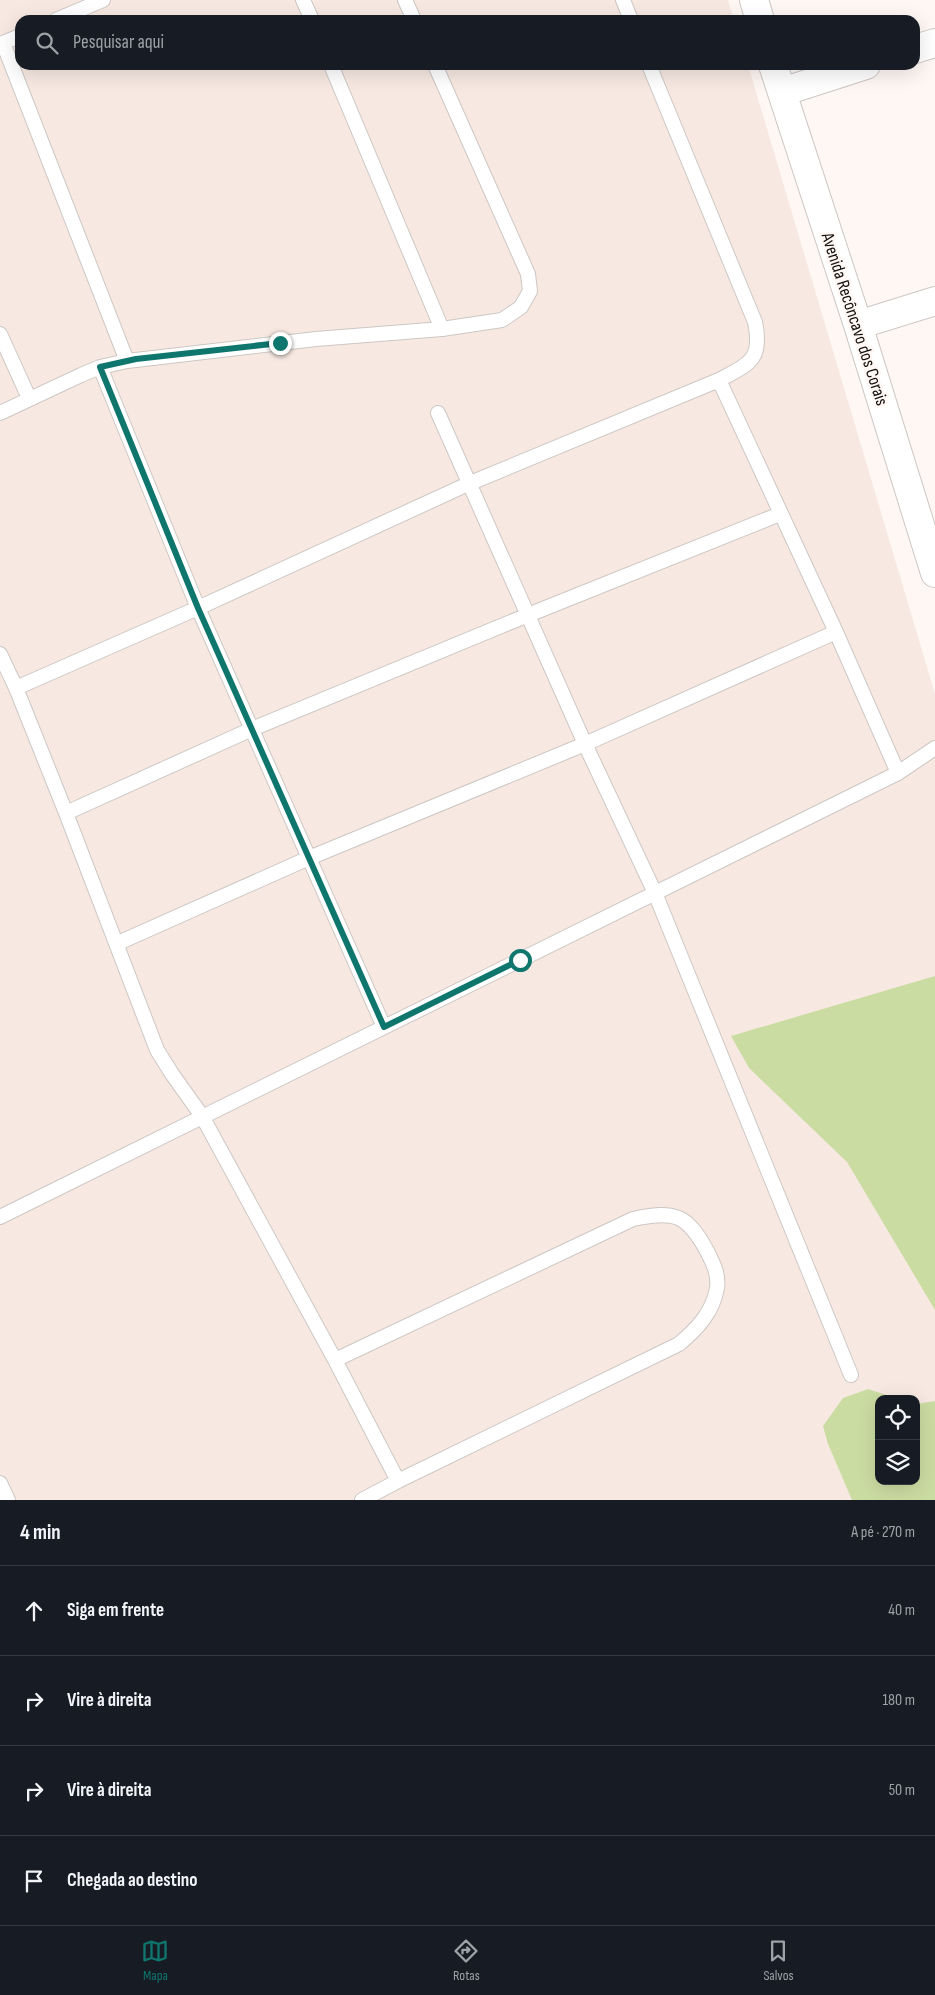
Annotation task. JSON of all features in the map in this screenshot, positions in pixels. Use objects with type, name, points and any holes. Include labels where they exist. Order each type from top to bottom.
[{"type":"street","points":[[754,0],[758,15]]},
{"type":"street","points":[[920,48],[935,43]]},
{"type":"street","name":"Avenida Recôncavo dos Corais","points":[[775,70],[934,564]]},
{"type":"street","points":[[782,92],[850,70]]},
{"type":"street","points":[[858,325],[935,301]]},
{"type":"lane","points":[[68,15],[103,0]]},
{"type":"lane","points":[[303,0],[310,15]]},
{"type":"lane","points":[[405,0],[412,15]]},
{"type":"lane","points":[[623,0],[629,15]]},
{"type":"lane","points":[[15,38],[2,44],[127,361]]},
{"type":"lane","points":[[333,70],[442,329]]},
{"type":"lane","points":[[0,413],[29,398],[100,367],[127,361],[316,339],[442,329],[502,320],[522,307],[530,291],[528,274],[523,259],[437,70]]},
{"type":"lane","points":[[16,688],[198,608],[468,484],[719,380],[748,365],[756,350],[758,335],[755,322],[651,70]]},
{"type":"lane","points":[[0,334],[29,398]]},
{"type":"lane","points":[[100,367],[198,608],[384,1027]]},
{"type":"lane","points":[[719,380],[836,632],[898,773]]},
{"type":"lane","points":[[438,413],[585,744],[655,893],[851,1375]]},
{"type":"lane","points":[[66,813],[252,729],[780,514]]},
{"type":"lane","points":[[118,943],[309,858],[585,744],[836,632]]},
{"type":"lane","points":[[0,654],[16,688],[118,943],[157,1050],[202,1116],[335,1360],[398,1482]]},
{"type":"lane","points":[[0,1217],[898,773],[935,748]]},
{"type":"lane","points":[[335,1360],[633,1220],[654,1214],[671,1215],[686,1221],[697,1233],[716,1269],[717,1287],[710,1308],[698,1327],[679,1344],[362,1500]]},
{"type":"lane","points":[[0,1483],[8,1500]]},
{"type":"shaded area","points":[[0,0],[728,0],[732,15],[15,15],[15,70],[749,70],[935,694],[935,1500],[0,1500]]},
{"type":"green space","points":[[935,976],[935,1310],[847,1162],[749,1068],[731,1036]]},
{"type":"green space","points":[[868,1389],[887,1395],[875,1395],[875,1485],[920,1485],[920,1403],[935,1401],[935,1500],[852,1500],[828,1444],[823,1426],[843,1398]]},
{"type":"route","points":[[280,343],[136,359],[100,367],[198,608],[384,1027],[520,960]]}]
